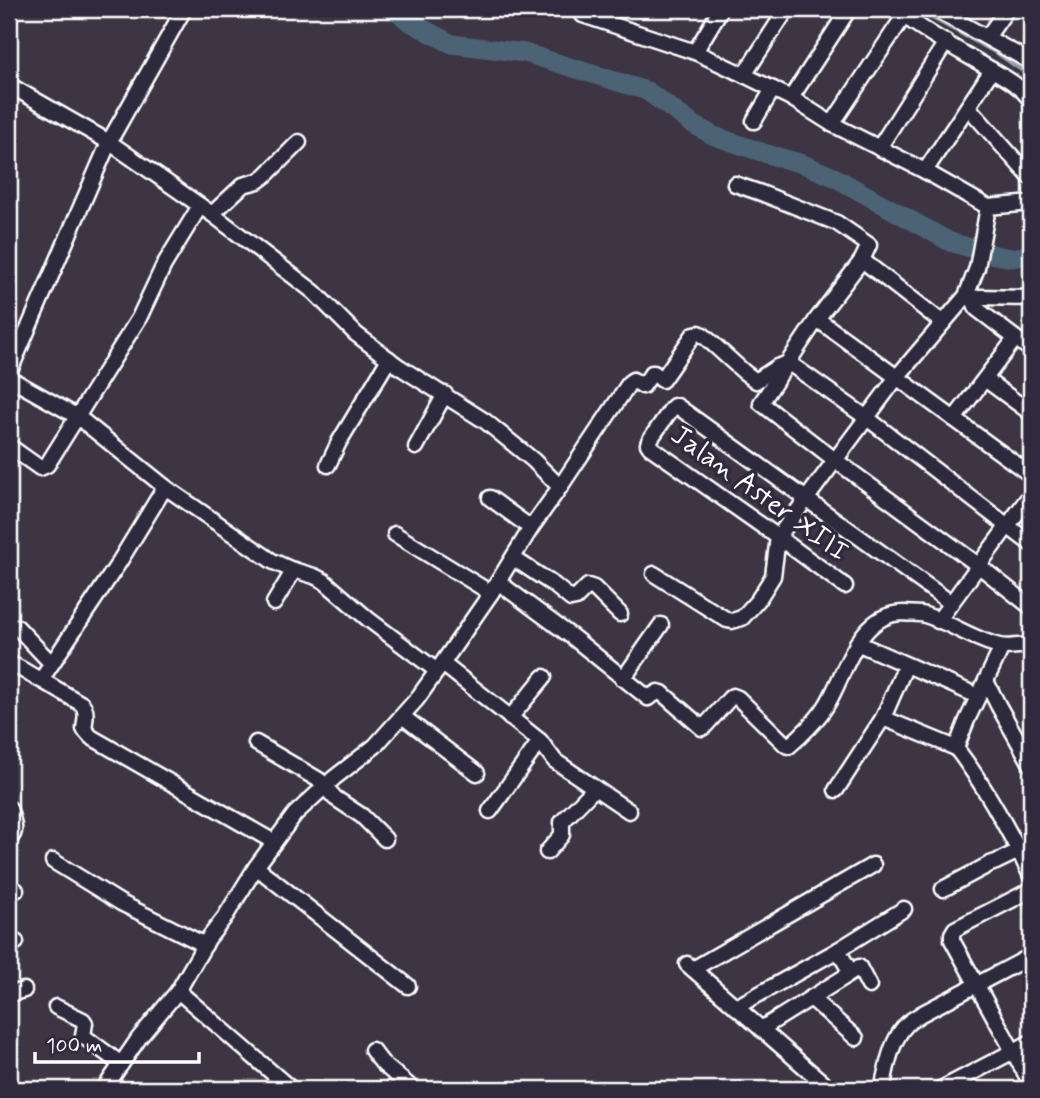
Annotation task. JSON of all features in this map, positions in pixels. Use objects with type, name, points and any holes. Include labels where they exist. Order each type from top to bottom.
[{"type":"street","points":[[184,9],[109,142],[9,376],[78,418],[164,487],[272,561],[324,581],[368,619],[540,741],[555,761],[629,811]]},
{"type":"street","points":[[695,52],[721,9]]},
{"type":"street","points":[[744,75],[787,9]]},
{"type":"street","points":[[791,98],[849,9]]},
{"type":"street","points":[[937,9],[1030,58]]},
{"type":"street","points":[[988,36],[1007,9]]},
{"type":"street","points":[[582,11],[695,52],[744,75],[791,98],[832,124],[925,171],[988,207],[1031,203]]},
{"type":"street","points":[[832,124],[900,12],[1021,88],[1031,100]]},
{"type":"street","points":[[879,148],[946,42]]},
{"type":"street","points":[[925,171],[992,70]]},
{"type":"street","points":[[9,85],[109,142],[206,210],[298,279],[356,334],[495,429],[533,460],[560,487]]},
{"type":"street","points":[[754,121],[773,89]]},
{"type":"street","points":[[968,107],[1031,178]]},
{"type":"street","points":[[9,446],[40,468],[47,466],[139,318],[164,265],[206,210],[243,184],[258,181],[299,142]]},
{"type":"street","points":[[735,184],[837,223],[869,245],[862,260],[817,319],[761,403],[1031,607]]},
{"type":"street","points":[[654,574],[727,620],[742,618],[758,600],[773,576],[778,537],[897,377],[943,323],[969,298],[988,207]]},
{"type":"street","points":[[862,260],[943,323]]},
{"type":"street","points":[[969,298],[1031,298]]},
{"type":"street","points":[[969,298],[977,309],[1031,351]]},
{"type":"street","points":[[817,319],[1031,475]]},
{"type":"street","points":[[104,1089],[139,1038],[178,991],[256,867],[295,814],[375,746],[417,699],[631,382],[633,380],[643,386],[652,373],[662,380],[694,334],[699,333],[756,380],[789,363]]},
{"type":"street","points":[[954,419],[1016,339]]},
{"type":"street","points":[[328,465],[339,442],[390,359]]},
{"type":"street","points":[[789,363],[867,418],[1031,544]]},
{"type":"street","points":[[985,379],[1031,413]]},
{"type":"street","points":[[416,447],[445,394]]},
{"type":"street","name":"Jalan Aster XIII","points":[[806,499],[674,406],[649,441],[650,447],[845,586]]},
{"type":"street","points":[[41,680],[118,564],[164,487]]},
{"type":"street","points":[[938,621],[1031,494]]},
{"type":"street","points":[[490,498],[531,528]]},
{"type":"street","points":[[806,499],[951,603]]},
{"type":"street","points":[[395,534],[494,587],[575,639],[648,698],[658,692],[662,693],[702,728],[733,696],[789,746],[825,708],[865,631],[895,613],[925,615],[1002,647],[1031,647]]},
{"type":"street","points":[[513,558],[554,584],[571,599],[576,598],[588,586],[594,588],[620,614]]},
{"type":"street","points":[[274,603],[294,570]]},
{"type":"street","points":[[623,679],[662,625]]},
{"type":"street","points":[[17,627],[51,663]]},
{"type":"street","points":[[857,643],[978,696]]},
{"type":"street","points":[[956,748],[1002,647]]},
{"type":"street","points":[[9,664],[82,704],[86,709],[84,729],[91,737],[274,842]]},
{"type":"street","points":[[836,790],[883,718],[906,666]]},
{"type":"street","points":[[510,718],[544,677]]},
{"type":"street","points":[[986,681],[1031,764]]},
{"type":"street","points":[[402,716],[477,773]]},
{"type":"street","points":[[883,718],[956,748],[1025,848],[1031,876]]},
{"type":"street","points":[[490,811],[540,741]]},
{"type":"street","points":[[256,743],[308,773],[335,798],[362,816],[385,839]]},
{"type":"street","points":[[547,852],[562,835],[562,822],[595,788]]},
{"type":"street","points":[[9,808],[15,831],[9,839]]},
{"type":"street","points":[[943,889],[1025,848]]},
{"type":"street","points":[[53,860],[121,902],[205,945]]},
{"type":"street","points":[[830,1089],[689,966],[873,865]]},
{"type":"street","points":[[256,867],[408,986]]},
{"type":"street","points":[[1031,890],[955,929],[952,934],[1031,1084]]},
{"type":"street","points":[[736,1007],[838,950],[904,909]]},
{"type":"street","points":[[838,950],[851,973]]},
{"type":"street","points":[[889,1089],[902,1042],[911,1029],[1031,956]]},
{"type":"street","points":[[882,1089],[896,1038],[907,1024],[921,1014],[1031,965]]},
{"type":"street","points":[[761,1029],[859,967],[869,986]]},
{"type":"street","points":[[9,994],[24,990]]},
{"type":"street","points":[[178,991],[291,1089]]},
{"type":"street","points":[[811,998],[856,1038]]},
{"type":"street","points":[[56,1007],[83,1020],[83,1037],[121,1064]]},
{"type":"street","points":[[941,1089],[1031,1042]]},
{"type":"street","points":[[372,1050],[414,1089]]},
{"type":"waterway","points":[[395,9],[408,21],[452,44],[525,53],[647,91],[714,136],[803,164],[834,177],[950,242],[1012,258],[1031,254]]},
{"type":"waterway","points":[[915,9],[998,54],[1031,77]]}]
